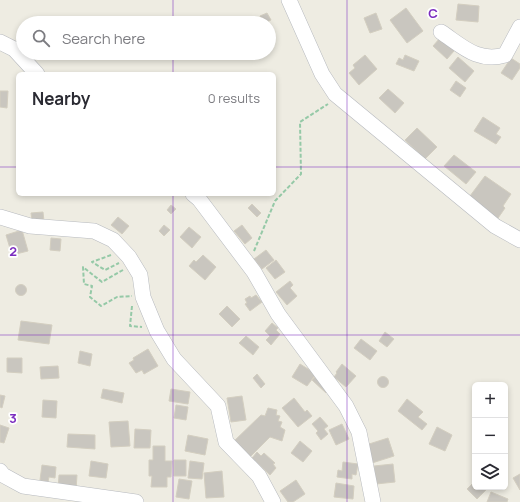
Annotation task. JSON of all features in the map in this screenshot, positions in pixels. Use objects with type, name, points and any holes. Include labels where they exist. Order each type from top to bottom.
[{"type":"street","points":[[289,0],[322,74],[335,94],[495,226],[520,240]]},
{"type":"street","points":[[441,32],[481,57],[496,58],[505,56],[520,27]]},
{"type":"street","points":[[0,42],[16,51]]},
{"type":"street","points":[[24,60],[35,72]]},
{"type":"street","points":[[195,196],[254,272],[278,314],[346,406],[359,432],[372,502]]},
{"type":"street","points":[[0,217],[30,226],[94,231],[112,240],[121,257],[140,275],[143,297],[157,331],[174,359],[218,406],[226,442],[259,476],[273,502]]},
{"type":"street","points":[[0,471],[3,475],[23,486],[136,502]]},
{"type":"path","points":[[248,264],[275,201],[301,174],[300,122],[340,98]]},
{"type":"path","points":[[121,257],[105,270],[92,262],[121,257]]},
{"type":"path","points":[[124,269],[122,272],[102,282],[83,267],[84,284],[92,286],[90,298],[101,306],[117,297],[134,296]]},
{"type":"path","points":[[133,304],[130,326],[146,327],[151,316]]},
{"type":"building","points":[[458,4],[479,6],[478,22],[456,20]]},
{"type":"building","points":[[406,8],[423,31],[407,43],[390,20]]},
{"type":"building","points":[[267,13],[269,16],[260,16]]},
{"type":"building","points":[[376,13],[382,29],[370,33],[364,18]]},
{"type":"building","points":[[440,38],[454,51],[447,59],[433,46]]},
{"type":"building","points":[[365,55],[377,69],[359,85],[349,73],[355,68],[353,65]]},
{"type":"building","points":[[405,55],[419,61],[414,71],[396,64],[399,58],[403,60]]},
{"type":"building","points":[[458,57],[474,71],[465,82],[449,68]]},
{"type":"building","points":[[511,58],[520,64],[520,68],[512,80],[501,73]]},
{"type":"building","points":[[456,81],[466,88],[460,97],[450,90]]},
{"type":"building","points":[[388,89],[404,103],[395,113],[379,98]]},
{"type":"building","points":[[0,91],[8,91],[7,108],[0,107]]},
{"type":"building","points":[[483,117],[500,128],[496,134],[501,137],[496,144],[474,131]]},
{"type":"building","points":[[417,128],[437,147],[425,159],[405,140]]},
{"type":"building","points":[[454,155],[476,172],[466,184],[444,166]]},
{"type":"building","points":[[485,176],[511,194],[503,206],[505,208],[496,221],[467,200]]},
{"type":"building","points":[[252,204],[261,213],[257,217],[248,208]]},
{"type":"building","points":[[171,205],[176,209],[171,214],[167,210]]},
{"type":"building","points":[[43,212],[44,221],[32,221],[31,213]]},
{"type":"building","points":[[118,217],[129,226],[122,234],[111,225]]},
{"type":"building","points":[[164,225],[170,230],[164,236],[159,231]]},
{"type":"building","points":[[242,225],[252,238],[245,244],[234,231]]},
{"type":"building","points":[[189,227],[201,237],[192,248],[180,237]]},
{"type":"building","points":[[22,230],[28,251],[12,255],[6,235]]},
{"type":"building","points":[[51,238],[61,239],[60,251],[50,250]]},
{"type":"building","points":[[266,250],[274,260],[262,269],[254,259]]},
{"type":"building","points":[[203,255],[216,267],[205,280],[189,266],[194,260],[196,262]]},
{"type":"building","points":[[276,260],[285,272],[275,279],[266,268]]},
{"type":"building","points":[[290,281],[293,285],[290,288],[297,296],[287,305],[276,292]]},
{"type":"building","points":[[21,284],[25,286],[27,290],[25,294],[21,296],[17,294],[15,290],[17,286]]},
{"type":"building","points":[[256,295],[262,302],[250,311],[245,304],[247,303],[245,299]]},
{"type":"building","points":[[227,306],[240,319],[232,327],[219,314]]},
{"type":"building","points":[[21,321],[52,325],[49,344],[18,340]]},
{"type":"building","points":[[272,323],[278,328],[276,330],[280,334],[271,345],[266,340],[270,336],[265,331]]},
{"type":"building","points":[[385,332],[394,339],[387,347],[379,341]]},
{"type":"building","points":[[246,336],[259,347],[253,355],[239,343]]},
{"type":"building","points":[[361,339],[377,351],[370,360],[354,348]]},
{"type":"building","points":[[148,349],[158,366],[144,374],[142,370],[136,373],[129,363],[134,360],[133,358]]},
{"type":"building","points":[[80,351],[92,354],[90,366],[78,363]]},
{"type":"building","points":[[7,358],[22,358],[22,373],[7,372]]},
{"type":"building","points":[[300,364],[316,374],[307,386],[292,377]]},
{"type":"building","points":[[342,364],[356,376],[346,387],[334,377]]},
{"type":"building","points":[[58,366],[59,378],[41,379],[40,367]]},
{"type":"building","points":[[257,374],[265,384],[261,388],[253,378]]},
{"type":"building","points":[[317,375],[330,388],[326,393],[312,380]]},
{"type":"building","points":[[383,376],[387,378],[389,382],[387,386],[383,388],[379,386],[377,382],[379,378]]},
{"type":"building","points":[[103,389],[124,393],[122,403],[101,398]]},
{"type":"building","points":[[171,389],[190,392],[188,404],[169,401]]},
{"type":"building","points":[[0,395],[5,396],[2,408],[0,407]]},
{"type":"building","points":[[242,396],[246,420],[231,422],[227,398]]},
{"type":"building","points":[[294,398],[305,412],[307,410],[312,416],[298,427],[282,408]]},
{"type":"building","points":[[407,399],[423,412],[418,417],[427,424],[422,430],[398,411]]},
{"type":"building","points":[[43,400],[57,401],[56,418],[42,417]]},
{"type":"building","points":[[176,405],[188,407],[186,420],[174,418]]},
{"type":"building","points":[[268,408],[277,410],[276,415],[280,416],[278,421],[282,422],[280,427],[285,430],[282,441],[270,437],[249,458],[231,444],[261,415],[265,416]]},
{"type":"building","points":[[320,417],[328,426],[324,429],[328,434],[321,440],[316,433],[318,431],[312,424]]},
{"type":"building","points":[[128,421],[130,446],[111,447],[109,422]]},
{"type":"building","points":[[342,424],[349,439],[336,445],[329,430]]},
{"type":"building","points":[[0,425],[9,428],[4,443],[0,442]]},
{"type":"building","points":[[437,427],[452,435],[445,451],[429,444]]},
{"type":"building","points":[[135,429],[151,430],[150,448],[134,448]]},
{"type":"building","points":[[68,434],[95,435],[95,449],[67,447]]},
{"type":"building","points":[[188,435],[208,439],[205,455],[185,451]]},
{"type":"building","points":[[388,438],[394,456],[372,463],[366,445]]},
{"type":"building","points":[[300,441],[312,451],[303,462],[291,453]]},
{"type":"building","points":[[153,446],[165,446],[165,461],[172,461],[171,477],[167,477],[167,487],[151,487],[152,476],[149,476],[149,460],[153,460]]},
{"type":"building","points":[[257,452],[261,456],[264,453],[275,463],[273,464],[276,468],[270,475],[252,458]]},
{"type":"building","points":[[174,460],[186,460],[186,476],[174,476]]},
{"type":"building","points":[[91,461],[108,464],[106,478],[89,476]]},
{"type":"building","points":[[190,461],[204,463],[202,479],[188,478]]},
{"type":"building","points":[[343,462],[358,464],[356,475],[352,474],[352,479],[337,477],[338,470],[342,471]]},
{"type":"building","points":[[393,464],[395,482],[376,484],[374,466]]},
{"type":"building","points":[[42,465],[56,467],[55,478],[49,477],[48,482],[40,480]]},
{"type":"building","points":[[222,471],[224,497],[206,498],[204,473]]},
{"type":"building","points":[[520,474],[520,490],[513,478]]},
{"type":"building","points":[[59,475],[77,475],[76,490],[58,490]]},
{"type":"building","points":[[179,479],[192,481],[189,499],[176,497]]},
{"type":"building","points":[[296,480],[305,494],[293,502],[288,502],[280,491]]},
{"type":"building","points":[[336,483],[354,486],[353,499],[334,497]]},
{"type":"building","points":[[472,484],[472,490],[486,490],[477,499],[467,489]]},
{"type":"building","points":[[491,492],[508,499],[507,502],[487,502]]}]
